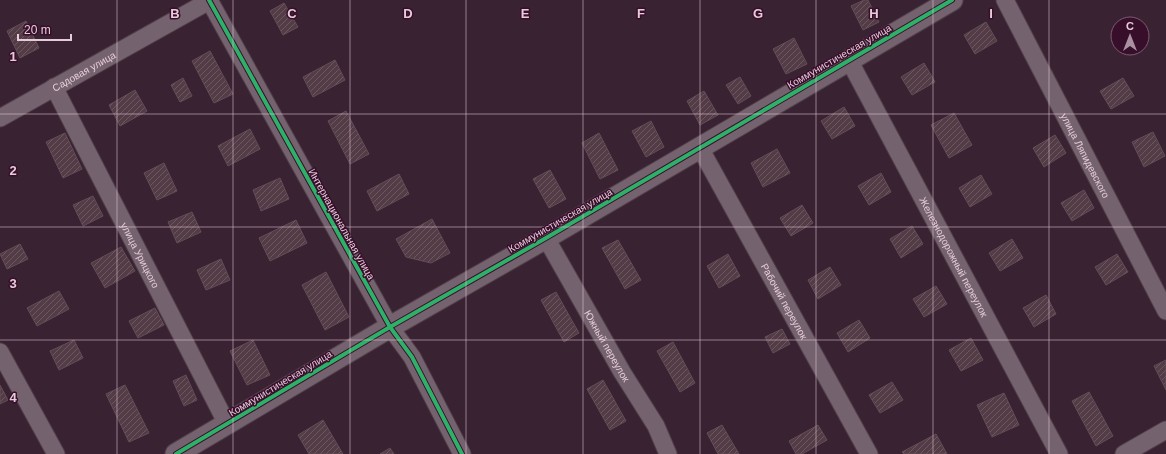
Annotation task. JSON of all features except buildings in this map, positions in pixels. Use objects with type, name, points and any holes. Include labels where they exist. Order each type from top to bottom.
[{"type":"street","name":"Садовая улица","points":[[0,118],[209,0]]},
{"type":"street","name":"Интернациональная улица","points":[[209,0],[390,327],[412,357],[462,454]]},
{"type":"street","name":"Коммунистическая улица","points":[[176,454],[390,327],[546,238],[952,0]]},
{"type":"street","name":"улица Ляпидевского","points":[[1005,0],[1166,311]]},
{"type":"street","name":"Железнодорожный переулок","points":[[849,60],[1059,454]]},
{"type":"street","name":"улица Урицкого","points":[[54,87],[227,424]]},
{"type":"street","name":"Рабочий переулок","points":[[700,148],[869,454]]},
{"type":"street","name":"Южный переулок","points":[[546,238],[622,372],[656,426],[668,454]]},
{"type":"street","points":[[0,352],[56,454]]},
{"type":"street","points":[[1124,454],[1166,430]]},
{"type":"cycle path","points":[[209,0],[390,327],[412,357],[462,454]]},
{"type":"cycle path","points":[[176,454],[390,327],[546,238],[952,0]]}]
